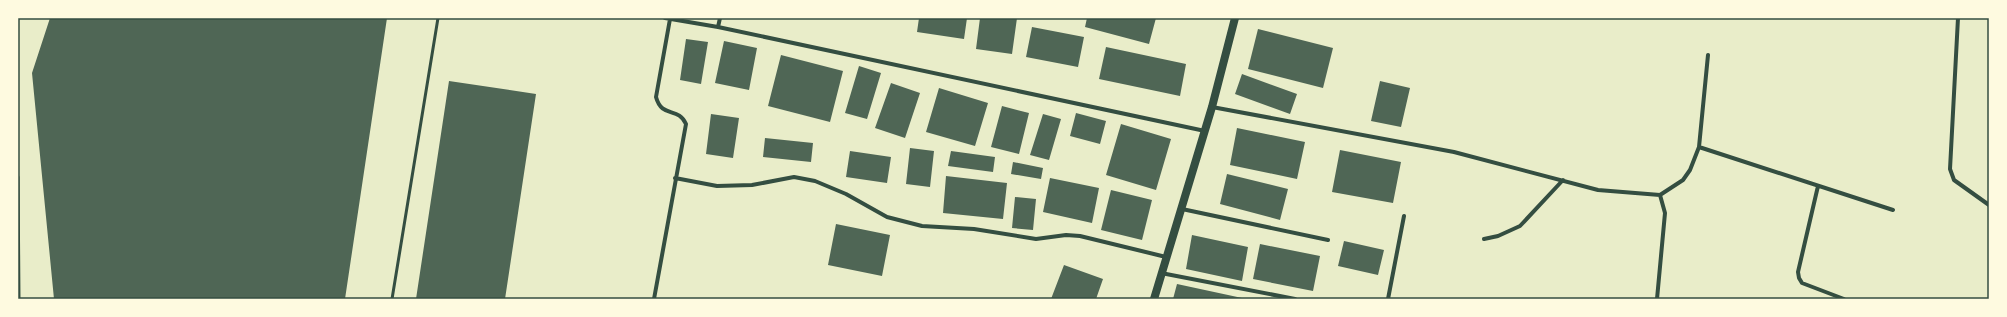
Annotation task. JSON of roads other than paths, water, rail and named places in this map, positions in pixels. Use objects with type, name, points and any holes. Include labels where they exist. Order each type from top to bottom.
[{"type":"main road","points":[[1154,299],[1160,273],[1182,209],[1212,107],[1235,18]]},
{"type":"street","points":[[654,299],[686,124],[684,118],[678,114],[662,110],[658,106],[656,97],[667,18],[1204,131]]},
{"type":"street","points":[[718,28],[720,18]]},
{"type":"street","points":[[1958,18],[1950,169],[1954,180],[1989,205]]},
{"type":"street","points":[[1212,107],[1454,152],[1598,190],[1660,195],[1683,180],[1690,170],[1699,147],[1708,55]]},
{"type":"street","points":[[1699,147],[1893,210]]},
{"type":"street","points":[[675,178],[717,186],[752,185],[794,177],[815,181],[834,189],[887,217],[922,226],[974,229],[1036,239],[1066,235],[1080,236],[1166,257]]},
{"type":"street","points":[[1484,239],[1498,236],[1520,226],[1563,180]]},
{"type":"street","points":[[1818,186],[1798,272],[1799,278],[1802,283],[1844,299]]},
{"type":"street","points":[[1657,299],[1665,213],[1660,195]]},
{"type":"street","points":[[1182,209],[1328,240]]},
{"type":"street","points":[[1388,299],[1404,216]]},
{"type":"street","points":[[1160,273],[1295,299]]},
{"type":"lane","points":[[392,299],[438,18]]},
{"type":"lane","points":[[18,176],[20,299]]}]
